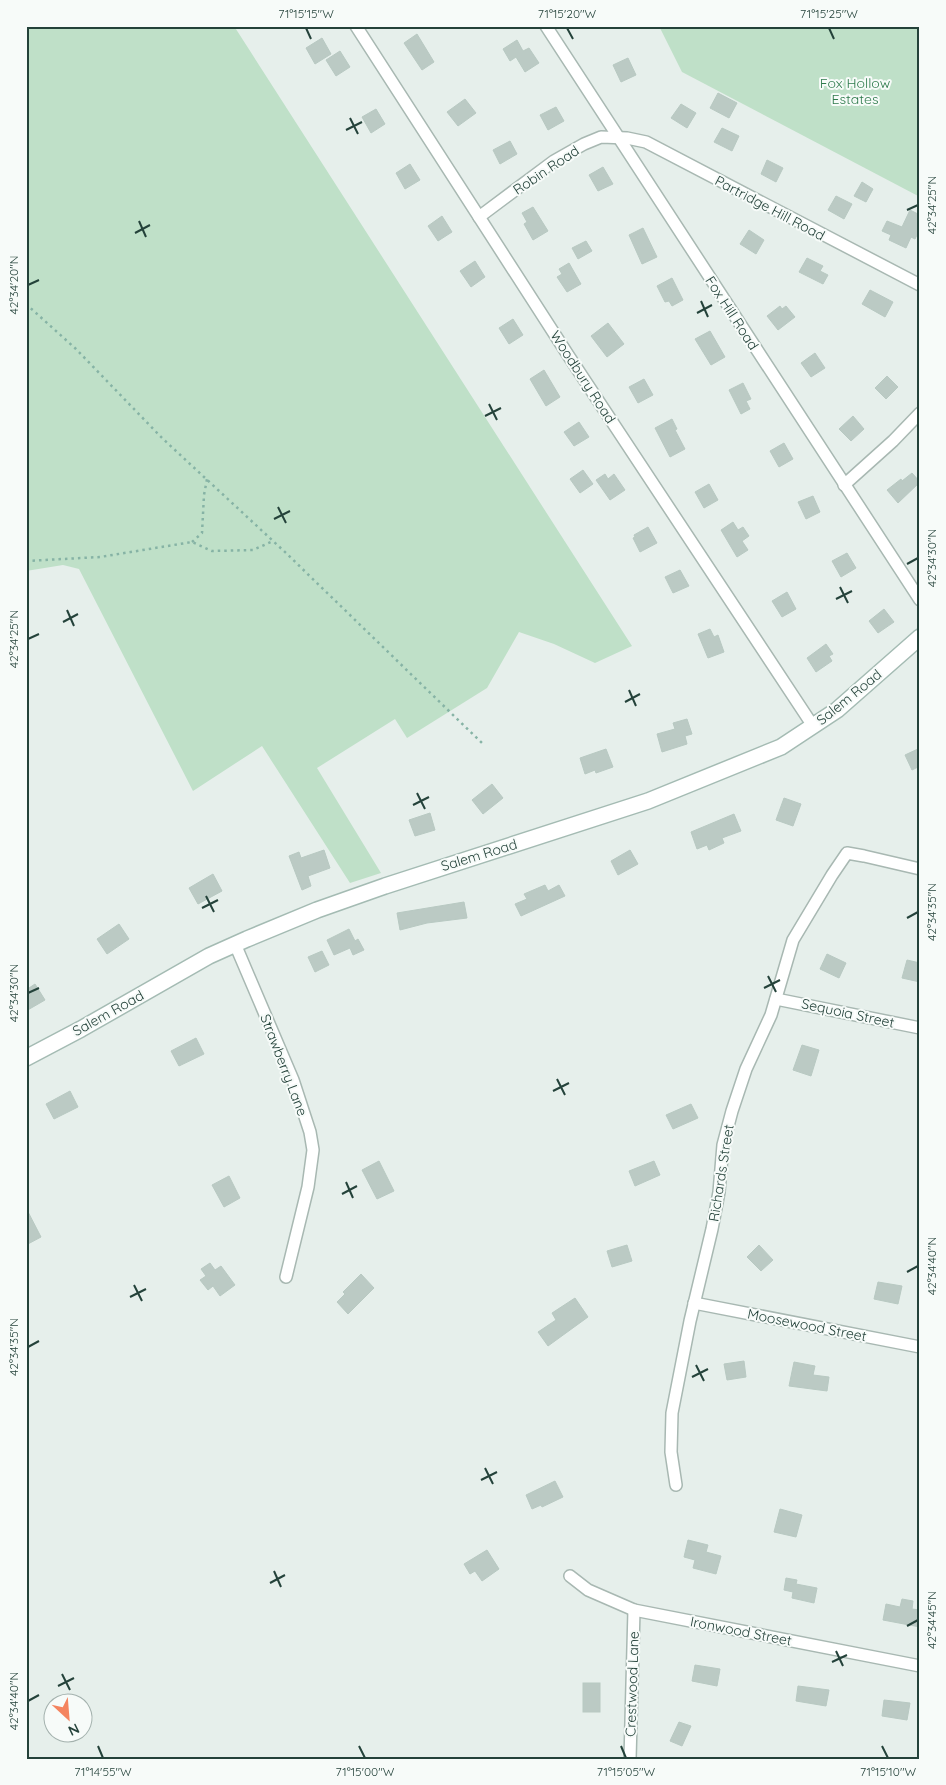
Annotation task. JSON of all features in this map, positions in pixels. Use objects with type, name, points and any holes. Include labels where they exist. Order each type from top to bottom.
[{"type":"main road","name":"Salem Road","points":[[26,1058],[209,956],[317,910],[394,882],[648,801],[781,747],[837,710],[920,637]]},
{"type":"street","name":"Woodbury Road","points":[[356,26],[568,355],[813,726]]},
{"type":"street","name":"Fox Hill Road","points":[[546,26],[920,600]]},
{"type":"street","name":"Robin Road","points":[[479,217],[554,161],[584,144],[602,137],[619,137]]},
{"type":"street","name":"Partridge Hill Road","points":[[619,137],[646,142],[920,285]]},
{"type":"street","points":[[844,485],[893,442],[920,413]]},
{"type":"street","name":"Richards Street","points":[[676,1485],[671,1452],[672,1413],[694,1303],[712,1229],[719,1192],[723,1145],[746,1068],[771,1016],[793,940],[847,853],[920,869]]},
{"type":"street","name":"Strawberry Lane","points":[[235,944],[293,1080],[314,1150],[308,1187],[286,1277]]},
{"type":"street","name":"Sequoia Street","points":[[776,999],[920,1028]]},
{"type":"street","name":"Moosewood Street","points":[[694,1303],[920,1347]]},
{"type":"street","name":"Ironwood Street","points":[[570,1576],[588,1590],[634,1610],[920,1666]]},
{"type":"street","name":"Crestwood Lane","points":[[630,1759],[634,1610]]},
{"type":"path","points":[[26,304],[76,349],[162,438],[273,541],[484,744]]},
{"type":"path","points":[[26,561],[100,557],[192,542],[202,533],[204,495],[207,479]]},
{"type":"path","points":[[192,542],[212,551],[253,550],[273,541]]},
{"type":"green space","points":[[26,26],[234,26],[632,646],[595,663],[554,644],[519,632],[487,688],[407,738],[395,719],[317,768],[381,873],[350,883],[262,746],[193,791],[79,569],[63,565],[26,571]]},
{"type":"green space","name":"Fox Hollow Estates","points":[[659,26],[920,26],[920,197],[682,72]]},
{"type":"building","points":[[417,34],[434,62],[422,70],[404,43]]},
{"type":"building","points":[[322,38],[331,54],[315,64],[306,48]]},
{"type":"building","points":[[517,40],[523,51],[529,48],[539,63],[525,72],[516,57],[510,61],[503,49]]},
{"type":"building","points":[[340,51],[350,67],[336,76],[326,60]]},
{"type":"building","points":[[628,58],[636,75],[621,82],[613,65]]},
{"type":"building","points":[[718,93],[737,103],[729,118],[710,108]]},
{"type":"building","points":[[465,99],[476,113],[458,126],[447,112]]},
{"type":"building","points":[[681,104],[696,113],[687,128],[671,118]]},
{"type":"building","points":[[556,107],[564,121],[548,130],[540,115]]},
{"type":"building","points":[[376,109],[385,124],[371,133],[362,117]]},
{"type":"building","points":[[722,128],[739,136],[732,151],[714,142]]},
{"type":"building","points":[[510,141],[517,154],[500,164],[493,150]]},
{"type":"building","points":[[767,160],[783,168],[776,182],[761,174]]},
{"type":"building","points":[[410,164],[420,180],[405,189],[396,173]]},
{"type":"building","points":[[603,167],[613,184],[598,191],[589,175]]},
{"type":"building","points":[[862,182],[873,189],[866,202],[854,196]]},
{"type":"building","points":[[836,196],[852,204],[844,219],[828,210]]},
{"type":"building","points":[[533,207],[548,231],[533,240],[524,224],[527,222],[522,213]]},
{"type":"building","points":[[910,210],[920,215],[920,229],[915,239],[911,237],[906,248],[889,240],[891,235],[882,231],[887,221],[902,227]]},
{"type":"building","points":[[442,216],[452,232],[438,241],[428,226]]},
{"type":"building","points":[[643,228],[657,257],[642,264],[629,235]]},
{"type":"building","points":[[749,230],[764,240],[756,254],[740,244]]},
{"type":"building","points":[[586,241],[592,251],[578,259],[572,248]]},
{"type":"building","points":[[807,258],[823,266],[820,271],[828,275],[823,284],[799,272]]},
{"type":"building","points":[[475,261],[485,277],[471,287],[460,271]]},
{"type":"building","points":[[569,263],[581,284],[567,292],[557,277],[562,274],[559,269]]},
{"type":"building","points":[[672,278],[683,300],[672,306],[669,301],[665,302],[657,286]]},
{"type":"building","points":[[870,290],[893,302],[885,317],[862,304]]},
{"type":"building","points":[[780,306],[782,309],[786,306],[795,317],[778,330],[767,316]]},
{"type":"building","points":[[513,319],[523,335],[509,344],[499,328]]},
{"type":"building","points":[[608,323],[624,344],[607,357],[591,336]]},
{"type":"building","points":[[710,331],[725,357],[711,365],[695,339]]},
{"type":"building","points":[[815,353],[825,368],[811,377],[801,363]]},
{"type":"building","points":[[544,370],[560,397],[546,406],[530,379]]},
{"type":"building","points":[[887,376],[898,387],[886,399],[875,388]]},
{"type":"building","points":[[644,379],[653,395],[638,403],[629,387]]},
{"type":"building","points":[[743,383],[751,399],[746,401],[750,409],[741,414],[729,390]]},
{"type":"building","points":[[853,416],[864,429],[851,441],[839,429]]},
{"type":"building","points":[[672,419],[677,429],[675,430],[685,449],[670,457],[655,428]]},
{"type":"building","points":[[579,422],[589,437],[574,446],[564,432]]},
{"type":"building","points":[[784,443],[793,459],[779,467],[770,451]]},
{"type":"building","points":[[583,470],[593,484],[580,493],[570,479]]},
{"type":"building","points":[[912,473],[920,482],[898,503],[887,490]]},
{"type":"building","points":[[605,474],[608,479],[614,474],[625,490],[610,500],[596,480]]},
{"type":"building","points":[[709,484],[718,500],[704,508],[695,492]]},
{"type":"building","points":[[813,496],[820,512],[806,519],[798,502]]},
{"type":"building","points":[[733,522],[738,530],[743,527],[749,536],[742,541],[748,550],[737,557],[721,530]]},
{"type":"building","points":[[648,527],[657,543],[640,552],[633,538],[635,537],[634,535]]},
{"type":"building","points":[[847,553],[856,568],[841,577],[832,561]]},
{"type":"building","points":[[680,570],[689,586],[673,593],[665,577]]},
{"type":"building","points":[[787,592],[796,609],[782,617],[772,601]]},
{"type":"building","points":[[884,609],[894,622],[878,633],[869,621]]},
{"type":"building","points":[[710,629],[714,637],[718,635],[724,652],[708,658],[698,634]]},
{"type":"building","points":[[826,644],[833,654],[829,656],[832,661],[816,672],[807,658]]},
{"type":"building","points":[[687,719],[692,734],[685,736],[687,744],[662,752],[657,734],[675,729],[673,723]]},
{"type":"building","points":[[920,748],[920,766],[912,770],[905,755]]},
{"type":"building","points":[[606,749],[613,767],[596,773],[595,770],[585,774],[580,758]]},
{"type":"building","points":[[492,784],[503,798],[483,814],[472,800]]},
{"type":"building","points":[[784,798],[801,804],[793,826],[776,820]]},
{"type":"building","points":[[430,813],[435,830],[415,836],[409,820]]},
{"type":"building","points":[[734,814],[741,831],[722,838],[724,843],[709,850],[707,845],[697,849],[691,832]]},
{"type":"building","points":[[324,850],[330,868],[308,876],[311,886],[302,890],[289,856],[299,852],[301,858]]},
{"type":"building","points":[[630,850],[638,864],[618,875],[611,861]]},
{"type":"building","points":[[213,874],[222,891],[198,904],[189,888]]},
{"type":"building","points":[[545,885],[548,891],[559,885],[565,896],[521,916],[515,904],[527,899],[524,894]]},
{"type":"building","points":[[464,902],[467,918],[427,923],[400,930],[397,913]]},
{"type":"building","points":[[119,924],[129,939],[107,954],[97,939]]},
{"type":"building","points":[[349,929],[355,941],[358,939],[364,950],[353,955],[350,948],[334,955],[327,940]]},
{"type":"building","points":[[322,951],[329,965],[315,972],[308,957]]},
{"type":"building","points":[[827,954],[846,963],[839,978],[820,969]]},
{"type":"building","points":[[907,960],[920,963],[920,982],[902,978]]},
{"type":"building","points":[[35,984],[45,1000],[26,1011],[26,990]]},
{"type":"building","points":[[196,1038],[204,1054],[179,1066],[171,1051]]},
{"type":"building","points":[[802,1045],[819,1050],[811,1076],[793,1070]]},
{"type":"building","points":[[70,1091],[78,1107],[54,1119],[46,1104]]},
{"type":"building","points":[[691,1104],[698,1118],[673,1129],[666,1115]]},
{"type":"building","points":[[379,1161],[394,1191],[377,1199],[362,1170]]},
{"type":"building","points":[[654,1161],[660,1175],[635,1186],[629,1171]]},
{"type":"building","points":[[229,1176],[240,1198],[224,1207],[212,1185]]},
{"type":"building","points":[[26,1208],[41,1237],[26,1245]]},
{"type":"building","points":[[627,1245],[632,1261],[612,1267],[607,1251]]},
{"type":"building","points":[[759,1245],[773,1260],[761,1271],[747,1257]]},
{"type":"building","points":[[210,1263],[215,1270],[221,1266],[235,1285],[220,1296],[213,1286],[208,1290],[200,1280],[206,1276],[201,1269]]},
{"type":"building","points":[[361,1274],[374,1288],[348,1314],[337,1302],[345,1294],[343,1292]]},
{"type":"building","points":[[878,1282],[902,1286],[898,1304],[874,1299]]},
{"type":"building","points":[[575,1298],[588,1317],[548,1346],[538,1332],[556,1320],[552,1313]]},
{"type":"building","points":[[744,1361],[746,1377],[727,1380],[724,1364]]},
{"type":"building","points":[[794,1362],[815,1366],[813,1375],[829,1377],[827,1391],[789,1386]]},
{"type":"building","points":[[555,1481],[563,1497],[542,1507],[541,1505],[532,1509],[526,1495]]},
{"type":"building","points":[[780,1509],[802,1515],[796,1537],[774,1532]]},
{"type":"building","points":[[688,1540],[708,1545],[706,1552],[721,1556],[716,1574],[693,1568],[695,1560],[684,1557]]},
{"type":"building","points":[[487,1550],[499,1569],[482,1581],[475,1571],[470,1574],[464,1564]]},
{"type":"building","points":[[786,1578],[797,1580],[796,1584],[817,1588],[814,1603],[792,1598],[793,1592],[784,1590]]},
{"type":"building","points":[[902,1599],[913,1601],[912,1609],[920,1610],[920,1627],[883,1620],[886,1604],[900,1607]]},
{"type":"building","points":[[695,1665],[720,1669],[717,1686],[692,1681]]},
{"type":"building","points":[[583,1683],[600,1683],[600,1712],[583,1712]]},
{"type":"building","points":[[798,1686],[829,1690],[826,1706],[796,1701]]},
{"type":"building","points":[[884,1700],[910,1703],[907,1720],[882,1716]]},
{"type":"building","points":[[679,1722],[691,1726],[682,1746],[670,1741]]}]
